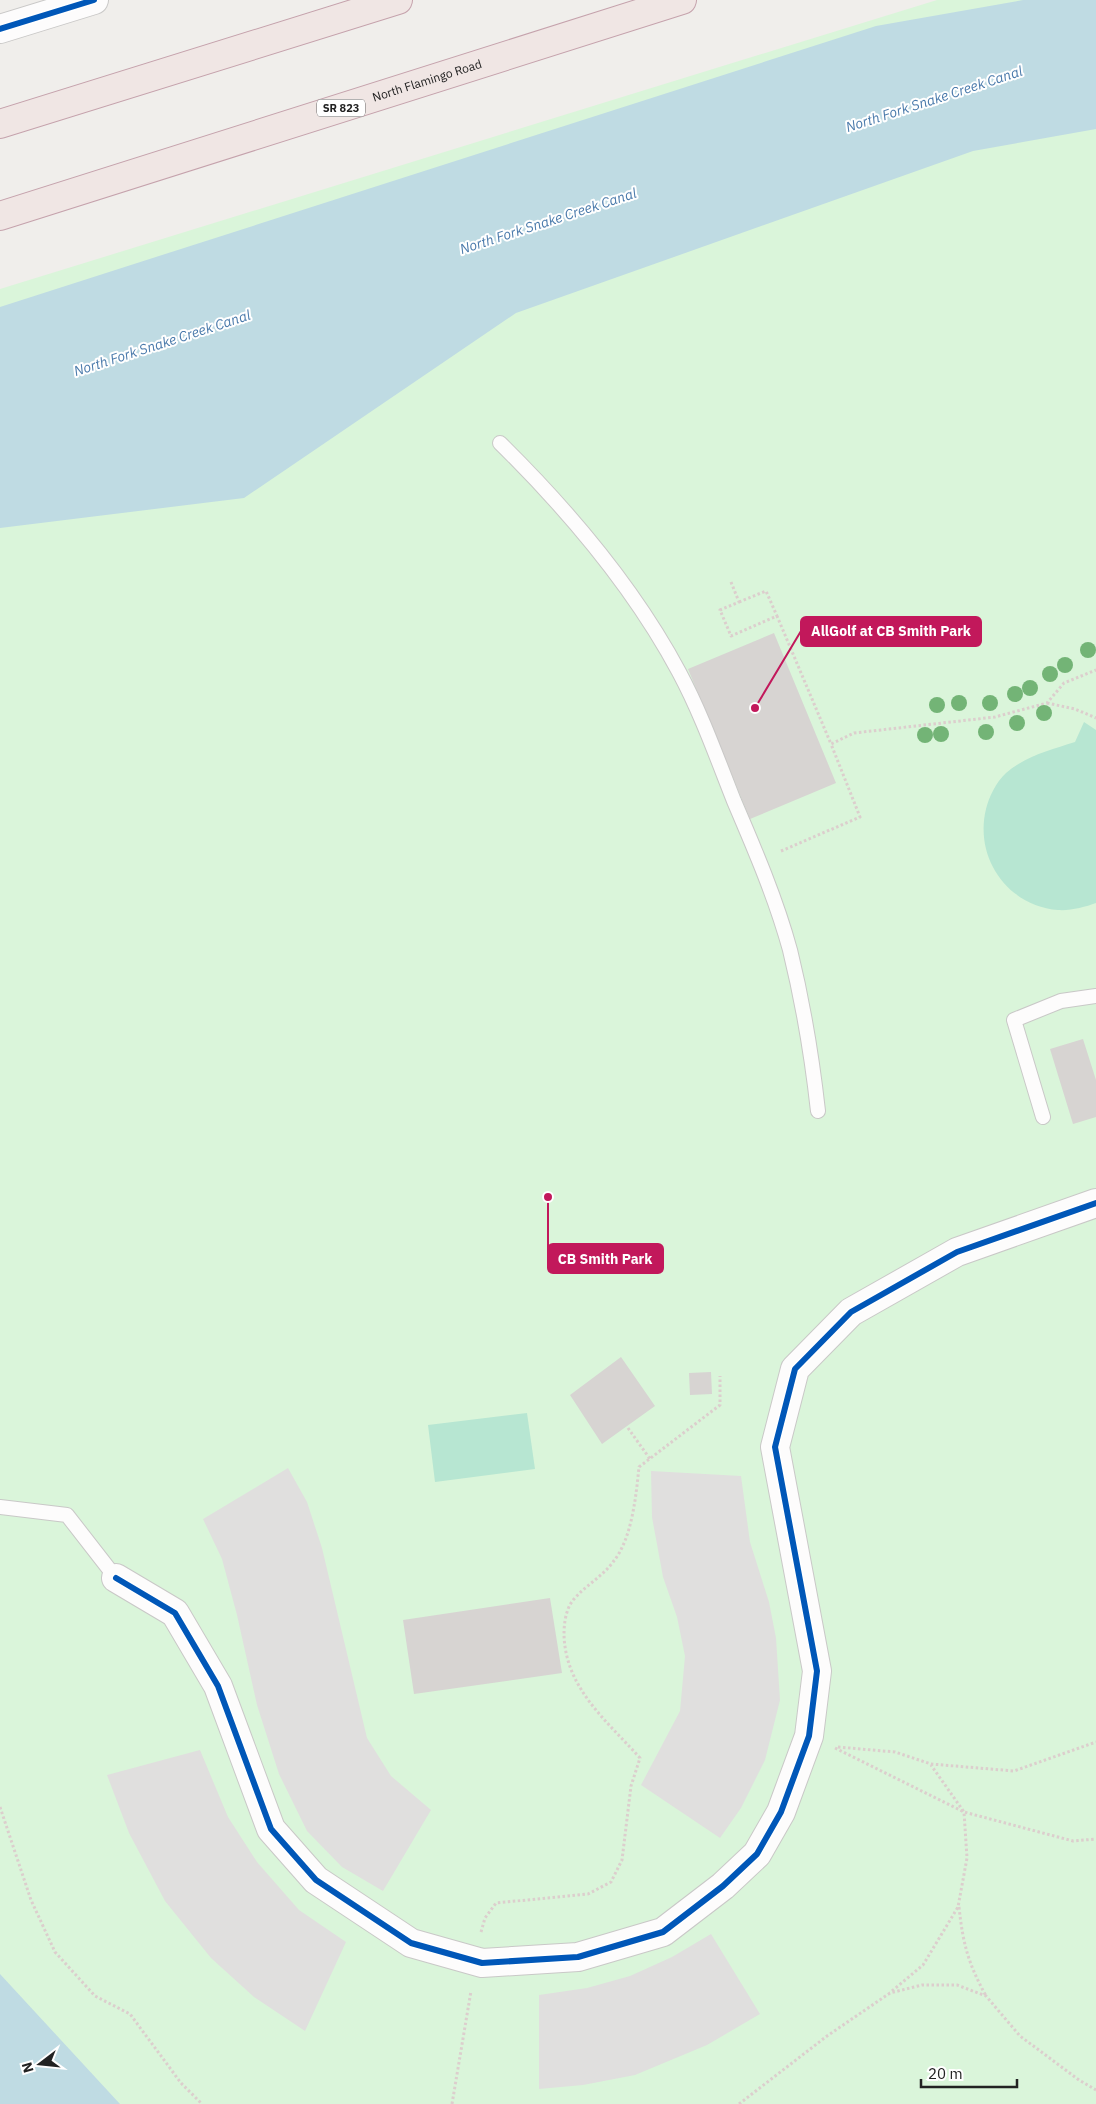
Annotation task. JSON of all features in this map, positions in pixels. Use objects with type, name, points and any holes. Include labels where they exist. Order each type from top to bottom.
[{"type":"highway","points":[[0,124],[398,0]]},
{"type":"highway","name":"North Flamingo Road","points":[[0,216],[682,0]]},
{"type":"street","points":[[0,29],[94,0]]},
{"type":"street","points":[[116,1578],[175,1613],[218,1686],[272,1828],[316,1880],[403,1938],[411,1943],[482,1963],[578,1957],[663,1932],[723,1886],[757,1854],[780,1812],[809,1736],[817,1671],[775,1447],[795,1369],[851,1312],[957,1252],[1096,1203]]},
{"type":"lane","points":[[500,443],[542,484],[592,541],[631,595],[662,644],[679,672],[698,710],[759,860],[790,949],[813,1066],[818,1110]]},
{"type":"lane","points":[[1043,1117],[1014,1020],[1062,1001],[1096,996]]},
{"type":"lane","points":[[0,1506],[67,1515],[116,1578]]},
{"type":"path","points":[[731,582],[739,602]]},
{"type":"path","points":[[759,860],[860,817],[766,591],[720,610],[731,636],[776,616]]},
{"type":"path","points":[[831,744],[854,733],[995,718],[1047,702],[1064,683],[1096,670]]},
{"type":"path","points":[[1047,702],[1075,709],[1096,718]]},
{"type":"path","points":[[480,1937],[485,1918],[496,1903],[588,1894],[612,1882],[622,1860],[631,1786],[640,1758],[595,1710],[574,1680],[564,1651],[564,1621],[573,1599],[614,1562],[624,1542],[635,1501],[639,1467],[720,1404],[720,1376]]},
{"type":"path","points":[[628,1428],[650,1459]]},
{"type":"path","points":[[1096,1742],[1014,1771],[931,1764],[895,1752],[832,1747],[964,1812],[1073,1840],[1096,1840]]},
{"type":"path","points":[[931,1764],[964,1812],[967,1858],[958,1907],[963,1939],[971,1968],[986,1996],[1020,2036],[1079,2080],[1096,2090]]},
{"type":"path","points":[[0,1807],[32,1900],[55,1952],[95,1996],[130,2014],[181,2083],[202,2104]]},
{"type":"path","points":[[739,2104],[827,2036],[890,1993],[923,1965],[958,1907]]},
{"type":"path","points":[[890,1993],[922,1985],[956,1986],[986,1996]]},
{"type":"path","points":[[452,2104],[471,1988]]},
{"type":"green space","points":[[937,0],[1096,0],[1096,2104],[0,2104],[0,289]]},
{"type":"green space","points":[[1084,722],[1096,730],[1096,903],[1067,910],[1040,907],[1010,889],[990,861],[985,845],[986,809],[993,790],[1006,773],[1030,758],[1075,742]]},
{"type":"green space","points":[[527,1413],[535,1469],[435,1482],[428,1425]]},
{"type":"shaded area","points":[[288,1468],[307,1502],[322,1548],[367,1738],[391,1776],[431,1810],[383,1891],[342,1867],[307,1831],[279,1774],[257,1705],[237,1615],[222,1559],[203,1519]]},
{"type":"shaded area","points":[[651,1471],[741,1476],[750,1542],[769,1602],[776,1638],[780,1700],[765,1760],[741,1808],[720,1838],[641,1785],[680,1711],[685,1656],[677,1617],[663,1577],[652,1517]]},
{"type":"shaded area","points":[[200,1750],[228,1817],[257,1862],[299,1910],[346,1942],[305,2031],[254,1997],[211,1958],[165,1901],[129,1833],[107,1775]]},
{"type":"shaded area","points":[[711,1934],[760,2014],[707,2045],[635,2075],[583,2085],[539,2089],[539,1995],[587,1988],[630,1976],[672,1957]]},
{"type":"water","name":"North Fork Snake Creek Canal","points":[[1023,0],[1096,0],[1096,129],[973,151],[516,313],[244,498],[0,528],[0,307],[876,26]]},
{"type":"water","points":[[0,1974],[120,2104],[0,2104]]},
{"type":"building","points":[[774,633],[836,783],[750,819],[688,669]]},
{"type":"building","points":[[1083,1039],[1096,1080],[1096,1117],[1073,1124],[1050,1049]]},
{"type":"building","points":[[621,1357],[655,1406],[602,1444],[570,1395]]},
{"type":"building","points":[[711,1372],[712,1394],[690,1395],[689,1373]]},
{"type":"building","points":[[550,1598],[562,1673],[414,1694],[403,1620]]},
{"type":"cycle path","points":[[0,29],[94,0]]},
{"type":"cycle path","points":[[116,1578],[175,1613],[218,1686],[271,1829],[316,1880],[411,1943],[482,1963],[578,1957],[663,1932],[723,1886],[757,1854],[781,1812],[809,1736],[817,1671],[775,1447],[795,1369],[851,1312],[957,1252],[1096,1203]]},
{"type":"place","name":"AllGolf at CB Smith Park","points":[[755,708]]},
{"type":"place","name":"CB Smith Park","points":[[548,1197]]}]
